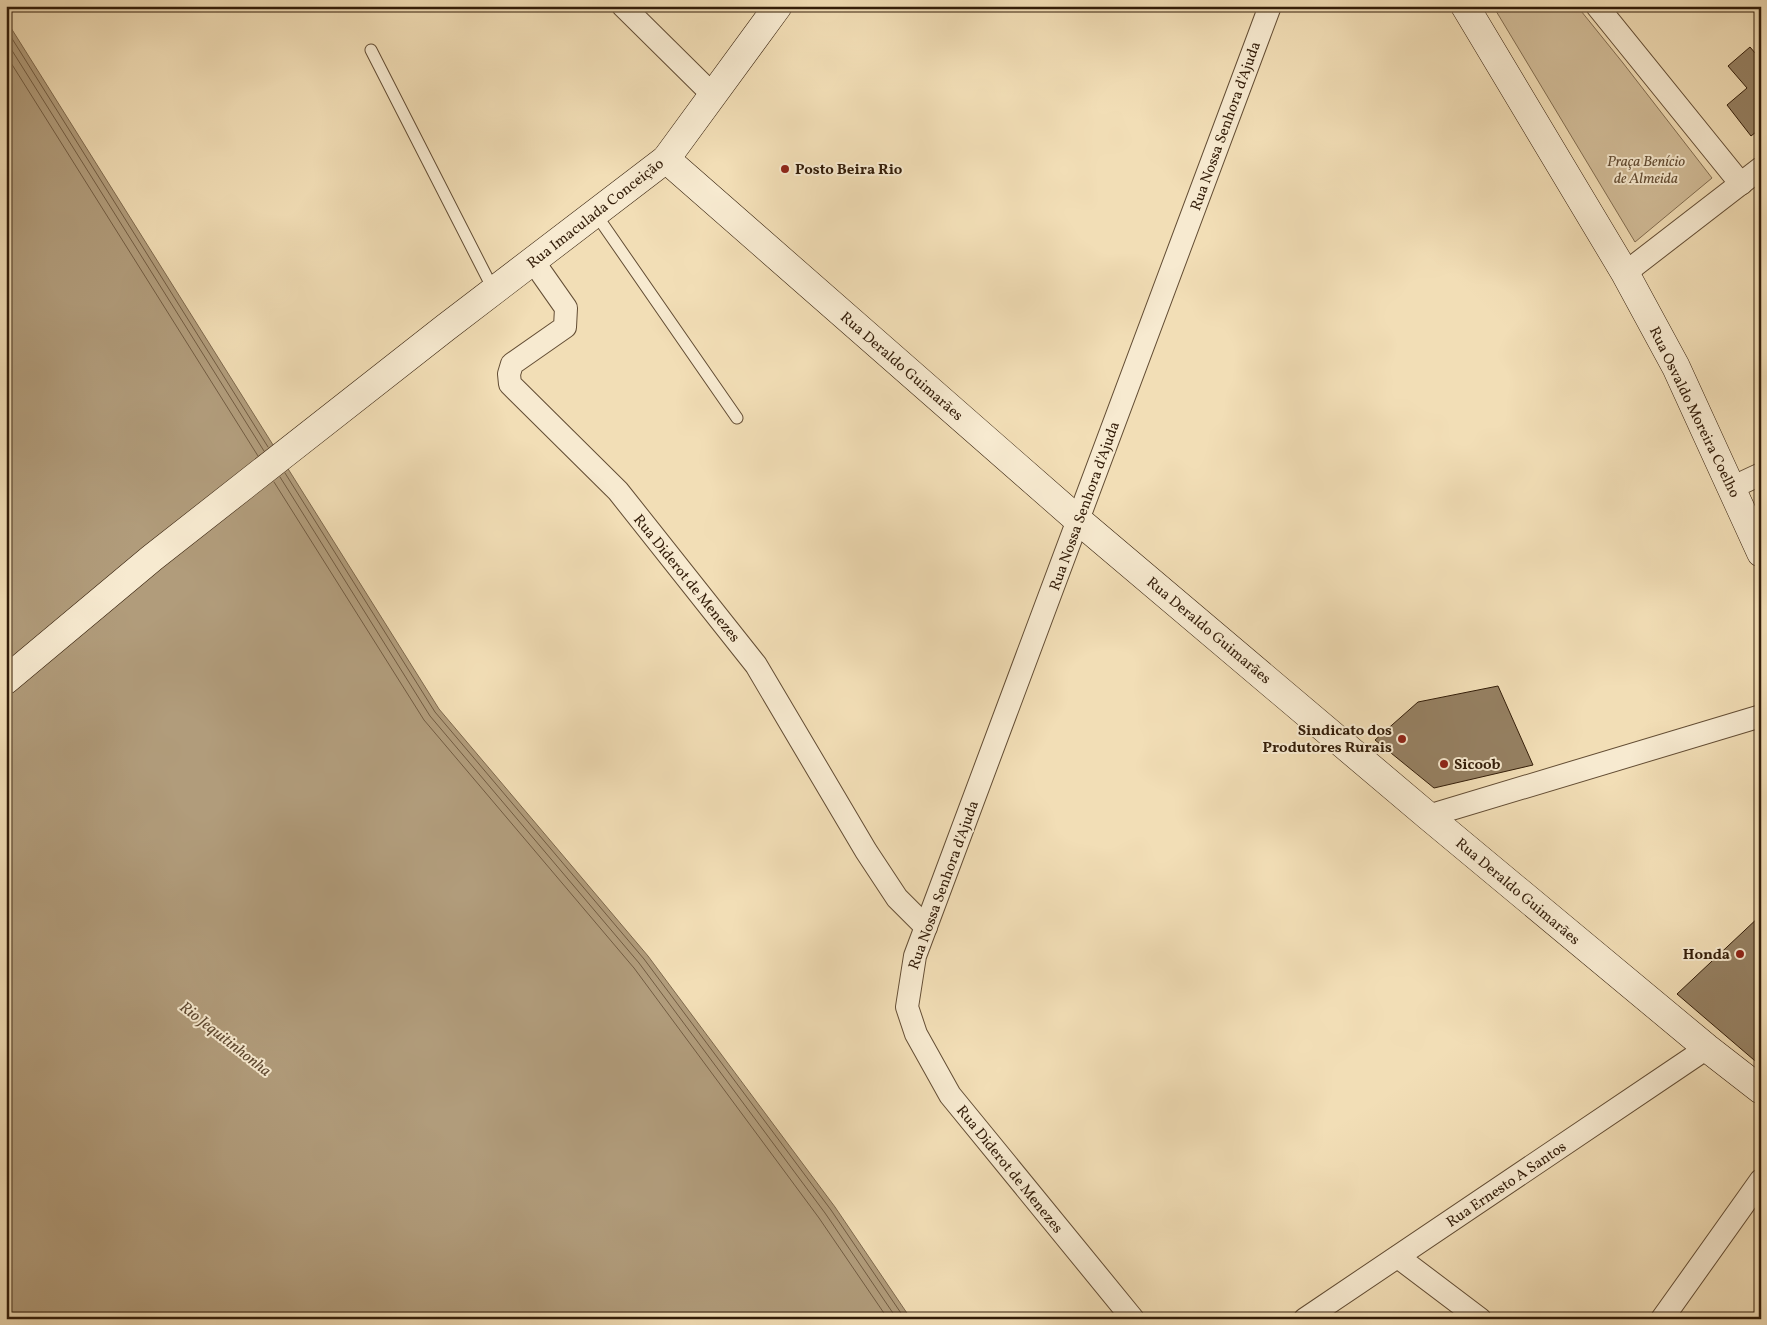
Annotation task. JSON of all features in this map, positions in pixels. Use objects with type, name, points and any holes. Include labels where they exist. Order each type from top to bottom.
[{"type":"main road","name":"Rua Imaculada Conceição","points":[[6,680],[152,558],[445,328],[666,159],[778,6]]},
{"type":"main road","points":[[1465,6],[1625,273]]},
{"type":"main road","name":"Rua Deraldo Guimarães","points":[[666,159],[1078,520],[1428,816],[1707,1048],[1761,1090]]},
{"type":"main road","name":"Rua Osvaldo Moreira Coelho","points":[[1625,273],[1676,367],[1761,553]]},
{"type":"street","points":[[623,6],[714,95]]},
{"type":"street","name":"Rua Nossa Senhora d'Ajuda","points":[[907,1007],[915,956],[1270,6]]},
{"type":"street","points":[[1597,6],[1741,184]]},
{"type":"street","points":[[1625,273],[1761,168]]},
{"type":"street","name":"Rua Diderot de Menezes","points":[[533,261],[566,308],[565,327],[512,364],[508,374],[510,384],[618,491],[756,665],[866,851],[898,898],[926,927]]},
{"type":"street","points":[[1732,488],[1761,474]]},
{"type":"street","points":[[1428,816],[1761,716]]},
{"type":"street","name":"Rua Diderot de Menezes","points":[[907,1007],[916,1034],[950,1095],[1133,1319]]},
{"type":"street","name":"Rua Ernesto A Santos","points":[[1305,1319],[1707,1048]]},
{"type":"street","points":[[1662,1319],[1761,1180]]},
{"type":"street","points":[[1398,1257],[1480,1319]]},
{"type":"lane","points":[[372,50],[494,291]]},
{"type":"lane","points":[[595,213],[737,418]]},
{"type":"green space","name":"Praça Benício de Almeida","points":[[1493,6],[1577,6],[1712,178],[1635,242]]},
{"type":"water","name":"Rio Jequitinhonha","points":[[6,20],[439,709],[648,956],[835,1207],[911,1319],[6,1319]]},
{"type":"building","points":[[1750,47],[1761,60],[1761,128],[1751,136],[1727,105],[1747,88],[1728,66]]},
{"type":"building","points":[[1498,686],[1533,765],[1434,788],[1375,740],[1418,702]]},
{"type":"building","name":"Honda","points":[[1761,915],[1761,1066],[1677,994]]},
{"type":"place","name":"Posto Beira Rio","points":[[785,169]]},
{"type":"place","name":"Sindicato dos Produtores Rurais","points":[[1402,739]]},
{"type":"place","name":"Sicoob","points":[[1444,764]]},
{"type":"place","name":"Honda","points":[[1740,954]]}]
